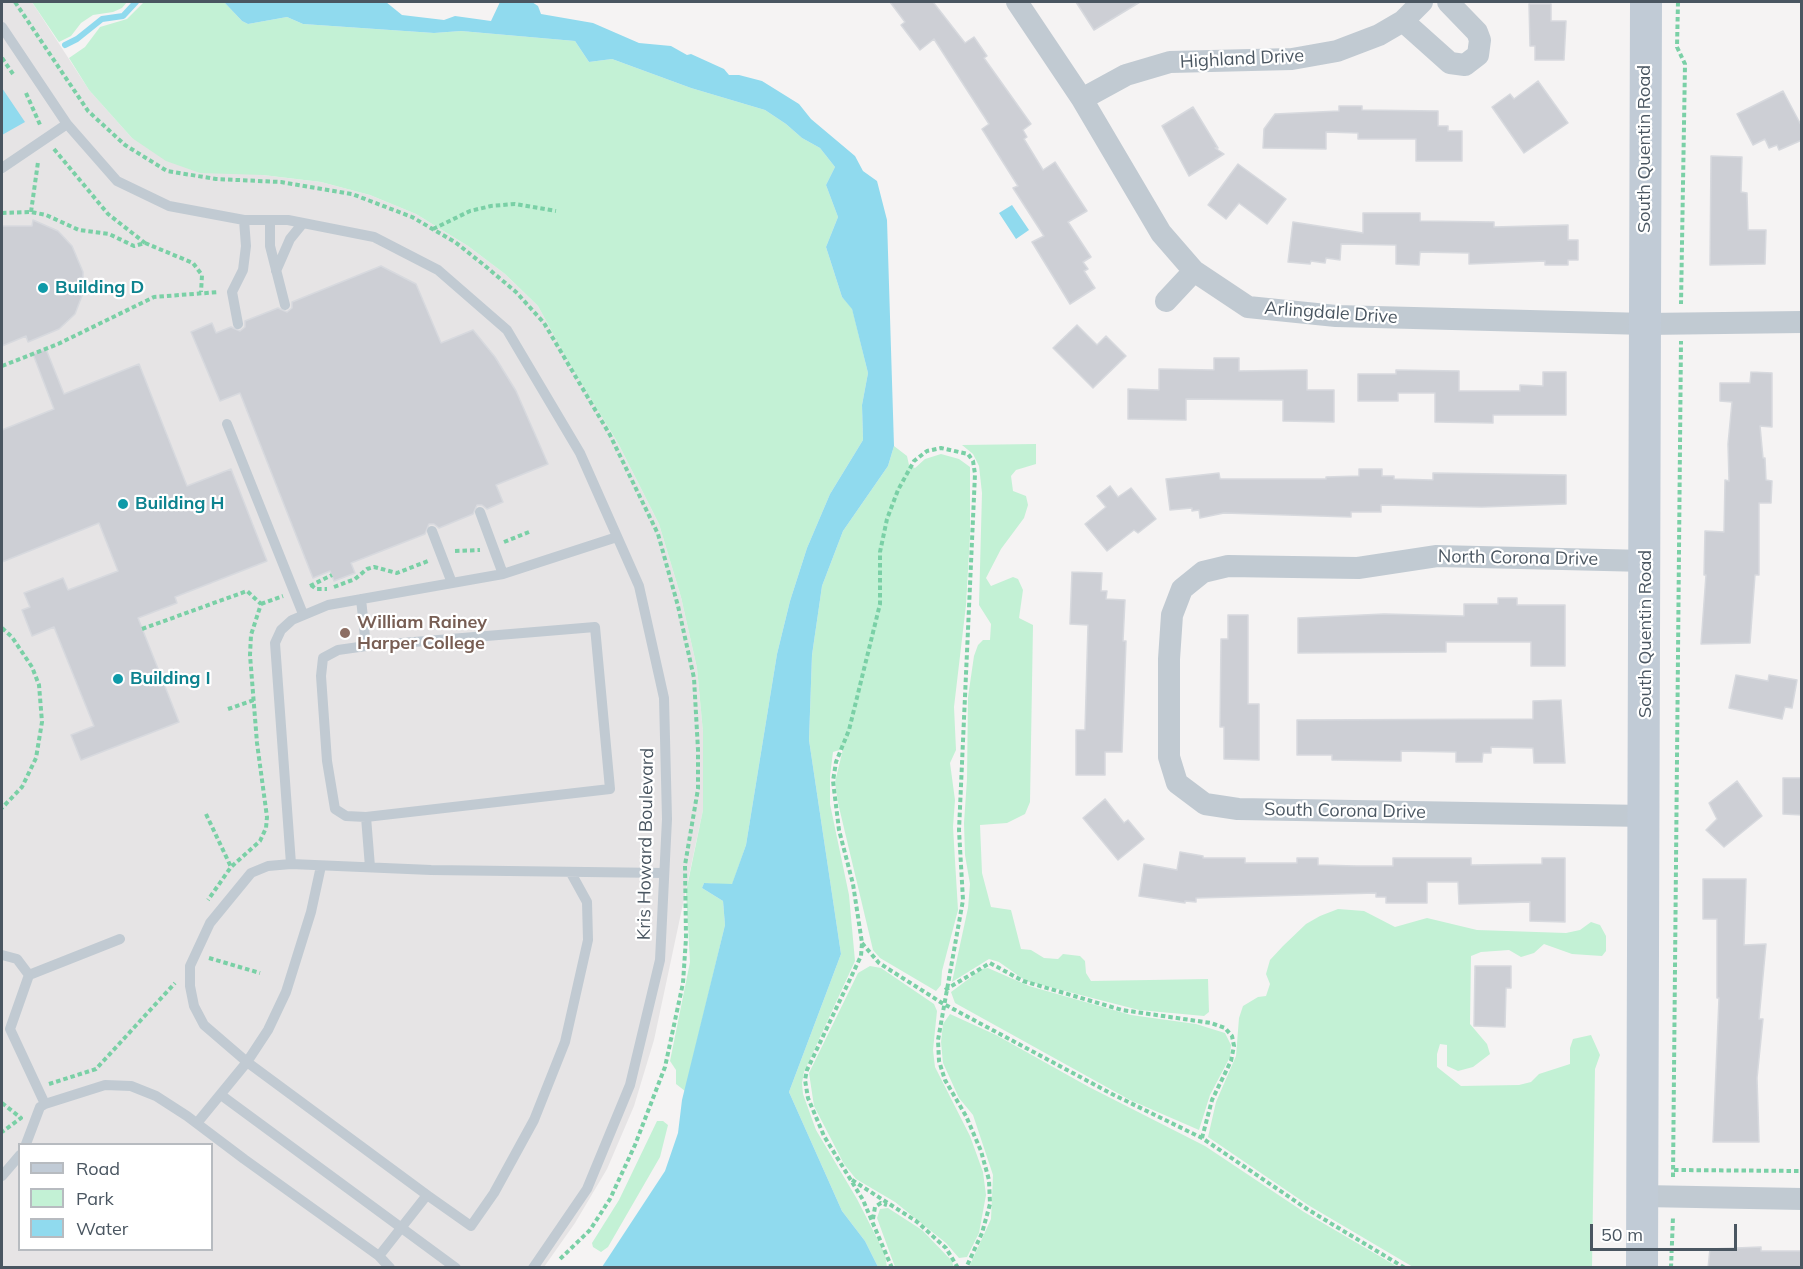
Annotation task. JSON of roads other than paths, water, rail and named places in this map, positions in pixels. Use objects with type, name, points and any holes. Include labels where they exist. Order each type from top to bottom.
[{"type":"main road","name":"South Quentin Road","points":[[1642,1268],[1658,1196],[1645,816],[1646,2]]},
{"type":"street","name":"Arlingdale Drive","points":[[1017,2],[1082,99],[1161,233],[1194,271],[1248,308],[1336,316],[1646,324],[1802,322]]},
{"type":"street","name":"Highland Drive","points":[[1082,99],[1126,75],[1170,62],[1292,59],[1337,51],[1379,35],[1403,21],[1422,2]]},
{"type":"street","points":[[1403,21],[1450,63],[1465,65],[1478,55],[1480,39],[1477,32],[1448,2]]},
{"type":"street","points":[[1166,301],[1194,271]]},
{"type":"street","name":"North Corona Drive","points":[[1170,659],[1172,615],[1182,589],[1203,572],[1228,566],[1358,568],[1437,556],[1646,561]]},
{"type":"street","name":"South Corona Drive","points":[[1170,659],[1169,757],[1177,783],[1205,804],[1238,809],[1645,816]]},
{"type":"street","points":[[1658,1196],[1802,1199]]},
{"type":"lane","name":"Kris Howard Boulevard","points":[[2,27],[67,124],[117,180],[169,206],[244,220],[303,223],[374,237],[438,270],[507,330],[580,453],[639,586],[664,698],[667,819],[660,960],[630,1085],[587,1189],[533,1268]]},
{"type":"lane","points":[[2,168],[67,124]]},
{"type":"lane","points":[[238,324],[232,292],[243,270],[246,246],[244,220]]},
{"type":"lane","points":[[270,220],[270,246],[285,305]]},
{"type":"lane","points":[[275,272],[290,239],[303,223]]},
{"type":"lane","points":[[227,424],[303,614]]},
{"type":"lane","points":[[480,512],[504,574]]},
{"type":"lane","points":[[432,531],[452,583]]},
{"type":"lane","points":[[291,864],[275,643],[282,630],[303,614],[361,599],[504,574],[617,537]]},
{"type":"lane","points":[[361,599],[366,646]]},
{"type":"lane","points":[[595,627],[610,789],[366,817],[346,816],[335,809],[329,779],[321,676],[323,658],[338,650],[366,646],[595,627]]},
{"type":"lane","points":[[366,817],[370,867]]},
{"type":"lane","points":[[571,873],[587,902],[588,940],[565,1042],[534,1120],[494,1193],[471,1226],[248,1062],[204,1025],[194,1006],[190,986],[190,966],[210,923],[251,873],[268,866],[291,864],[571,873],[664,873]]},
{"type":"lane","points":[[197,1124],[248,1062],[286,992],[311,912],[321,866]]},
{"type":"lane","points":[[45,1104],[6,1026],[29,975],[120,939]]},
{"type":"lane","points":[[2,955],[17,959],[29,975]]},
{"type":"lane","points":[[26,1143],[40,1107],[45,1104],[105,1085],[131,1086],[156,1096],[197,1124],[378,1256],[390,1268]]},
{"type":"lane","points":[[221,1095],[456,1268]]},
{"type":"lane","points":[[2,1176],[18,1157]]},
{"type":"lane","points":[[378,1256],[427,1195]]},
{"type":"water","points":[[224,2],[386,2],[402,15],[444,20],[455,16],[491,21],[500,2],[532,2],[538,6],[541,14],[593,23],[639,43],[671,46],[687,55],[691,54],[724,69],[729,75],[762,81],[799,104],[811,119],[855,156],[863,171],[877,181],[887,220],[894,446],[888,466],[843,531],[822,586],[812,655],[809,740],[841,954],[789,1092],[842,1211],[865,1241],[878,1267],[602,1267],[665,1171],[678,1133],[682,1100],[725,925],[723,901],[702,888],[704,883],[732,884],[746,845],[777,654],[790,601],[807,548],[830,494],[863,440],[862,405],[868,373],[852,309],[842,297],[826,247],[838,217],[826,185],[835,167],[820,148],[802,138],[765,110],[691,88],[612,59],[589,62],[575,41],[461,31],[434,33],[303,24],[287,17],[248,24],[242,21]]},
{"type":"water","points":[[2,88],[25,122],[2,135]]},
{"type":"water","points":[[1012,205],[1029,230],[1016,239],[999,213]]},
{"type":"waterway","points":[[65,45],[77,39],[102,19],[123,16],[136,2]]},
{"type":"place","name":"Building D","points":[[43,288]]},
{"type":"place","name":"Building H","points":[[123,504]]},
{"type":"place","name":"William Rainey Harper College","points":[[345,633]]},
{"type":"place","name":"Building I","points":[[118,679]]}]
